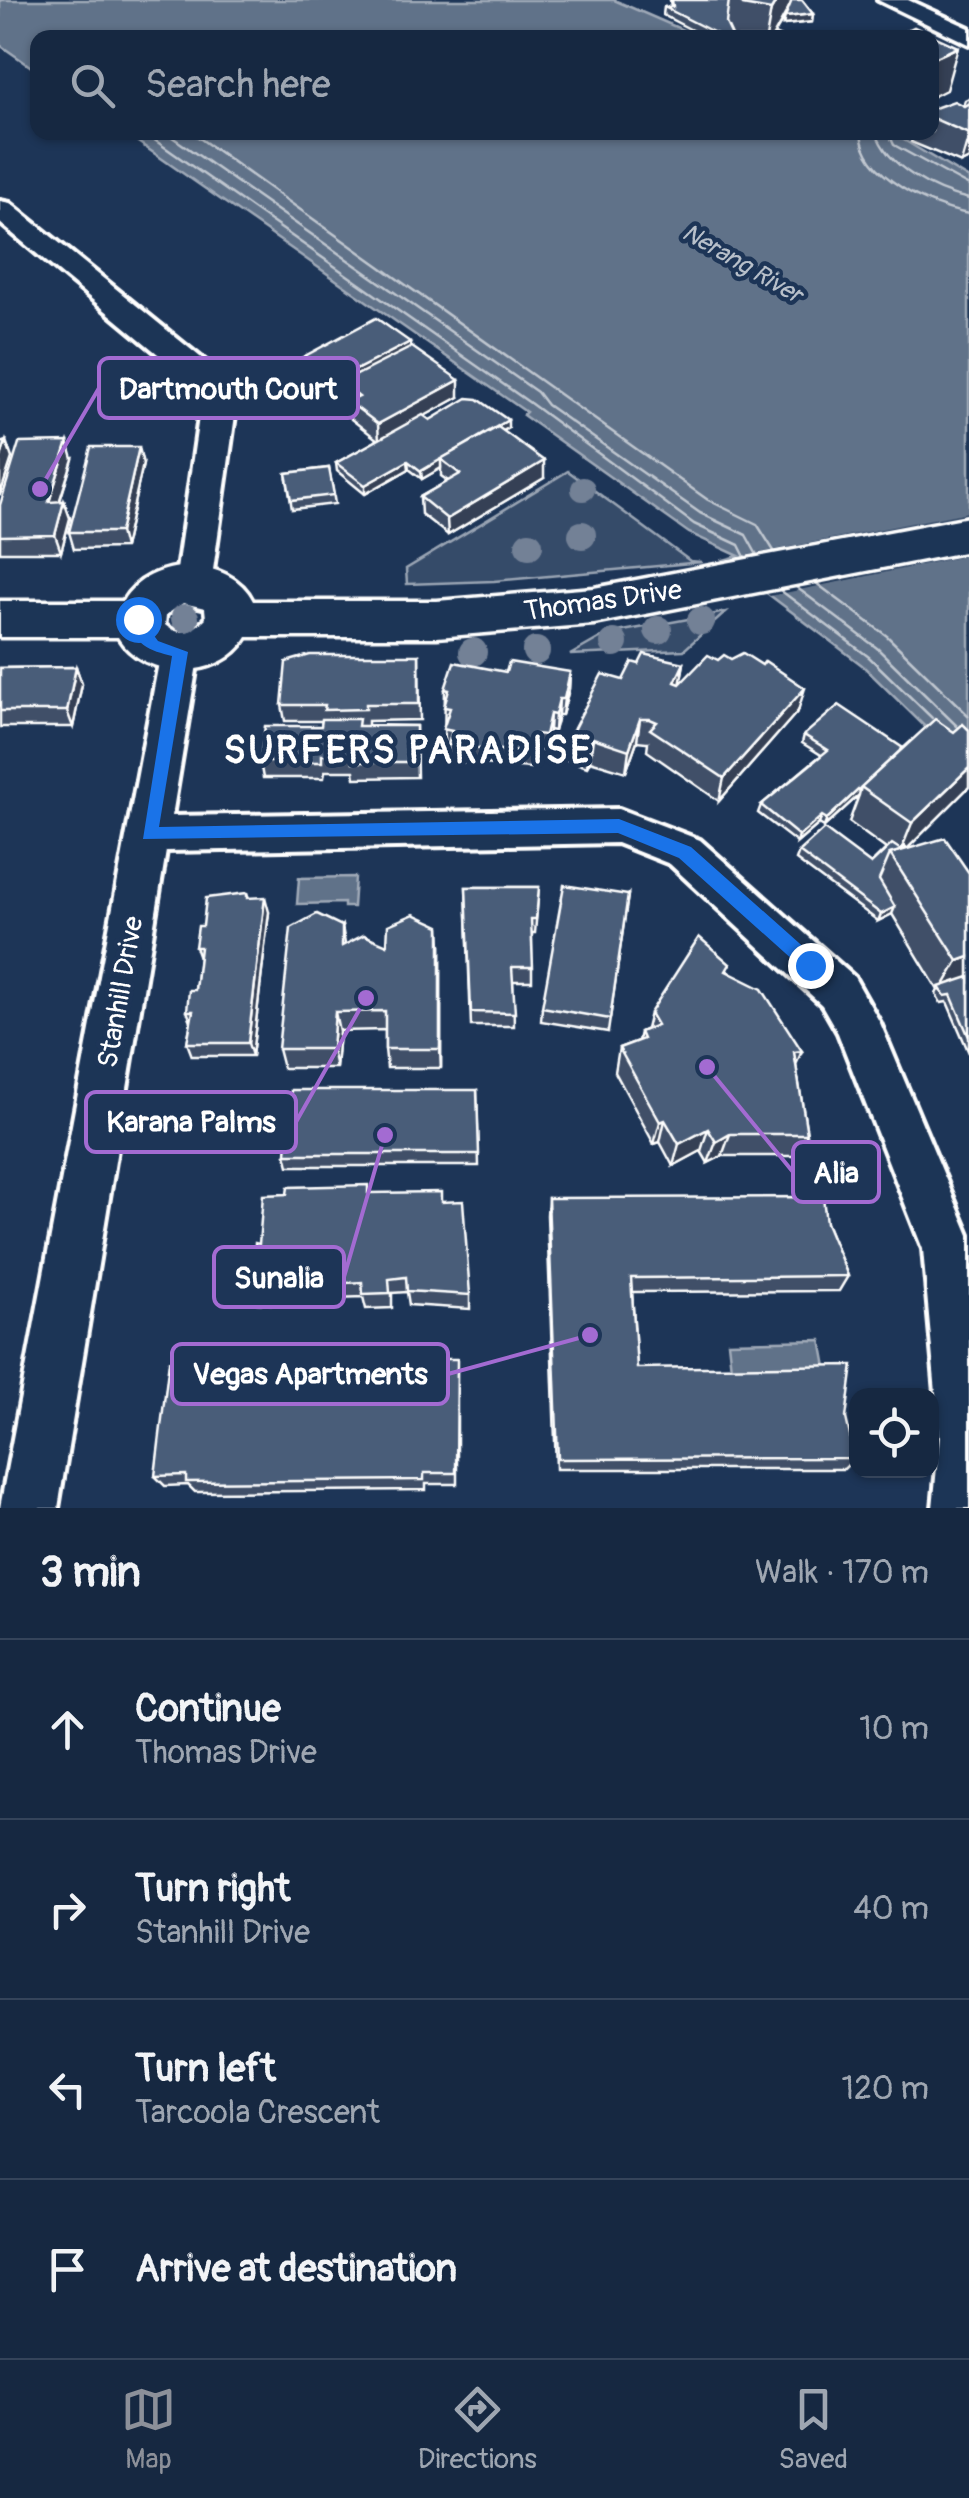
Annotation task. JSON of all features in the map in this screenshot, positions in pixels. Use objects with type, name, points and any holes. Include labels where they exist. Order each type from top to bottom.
[{"type":"main road","name":"Thomas Drive","points":[[232,619],[515,615],[728,582],[969,534]]},
{"type":"main road","points":[[193,584],[219,590],[228,599],[232,619],[220,638],[180,652],[154,646],[139,630],[138,619],[150,598],[178,585],[193,584]]},
{"type":"main road","points":[[0,618],[138,619]]},
{"type":"street","points":[[888,0],[969,38]]},
{"type":"street","points":[[0,209],[193,366],[215,390],[217,429],[193,584]]},
{"type":"street","name":"Stanhill Drive","points":[[29,1508],[180,652]]},
{"type":"street","points":[[149,834],[619,826],[677,848],[711,874],[838,991],[857,1023],[942,1231],[949,1249],[968,1438],[962,1508]]},
{"type":"shaded area","points":[[568,471],[690,561],[702,562],[494,581],[407,584],[406,569]]},
{"type":"shaded area","points":[[726,612],[684,650],[570,655],[607,634]]},
{"type":"water","points":[[0,0],[614,0],[683,30],[30,30],[30,66],[0,45]]},
{"type":"water","name":"Nerang River","points":[[135,140],[904,140],[969,179],[969,770],[862,665],[723,560],[739,556],[689,533],[523,415],[526,412]]},
{"type":"water","points":[[355,877],[353,907],[344,907],[344,903],[297,904],[299,878]]},
{"type":"water","points":[[821,1340],[826,1367],[732,1377],[728,1342]]},
{"type":"pier","points":[[969,512],[969,555],[770,596],[723,560]]},
{"type":"building","points":[[672,0],[729,0],[726,23],[729,30],[709,30],[664,7],[673,7]]},
{"type":"building","points":[[740,0],[777,0],[771,10],[743,5]]},
{"type":"building","points":[[792,0],[802,0],[813,14],[785,17]]},
{"type":"building","points":[[939,38],[958,47],[939,56]]},
{"type":"building","points":[[954,101],[964,106],[969,103],[969,134],[939,121],[939,106]]},
{"type":"building","points":[[376,318],[410,342],[338,379],[333,376],[315,384],[290,364]]},
{"type":"building","points":[[412,347],[459,380],[378,424],[349,402],[359,397],[341,383]]},
{"type":"building","points":[[467,398],[478,399],[508,420],[421,471],[408,461],[365,485],[336,463],[423,415],[430,420]]},
{"type":"building","points":[[498,427],[544,461],[447,519],[420,497],[460,474],[441,459]]},
{"type":"building","points":[[68,442],[49,502],[64,501],[55,535],[0,536],[0,505],[19,443]]},
{"type":"building","points":[[91,447],[139,447],[120,532],[69,532]]},
{"type":"building","points":[[329,468],[334,495],[291,500],[286,473]]},
{"type":"building","points":[[743,653],[762,665],[765,661],[805,688],[724,778],[650,729],[657,722],[650,719],[640,719],[629,750],[593,738],[589,745],[569,738],[602,674],[623,680],[632,662],[639,664],[644,654],[684,663],[675,682],[680,684],[708,655],[718,660],[724,655],[731,659]]},
{"type":"building","points":[[310,655],[419,655],[419,704],[366,704],[366,709],[324,710],[325,705],[282,705],[286,662]]},
{"type":"building","points":[[454,662],[506,672],[509,662],[570,672],[564,699],[559,699],[555,715],[550,714],[545,735],[535,734],[531,753],[448,745],[452,731],[443,729],[450,708],[444,707],[449,690],[445,689]]},
{"type":"building","points":[[76,667],[67,711],[0,711],[0,668]]},
{"type":"building","points":[[839,705],[903,748],[827,819],[822,816],[799,836],[761,805],[828,750],[804,735]]},
{"type":"building","points":[[322,719],[359,719],[358,726],[416,726],[416,762],[353,762],[354,755],[322,755],[322,762],[260,762],[265,726],[321,726]]},
{"type":"building","points":[[935,719],[954,732],[963,724],[969,730],[969,768],[912,823],[861,787]]},
{"type":"building","points":[[824,829],[871,864],[892,844],[901,850],[905,846],[907,849],[890,854],[879,880],[895,907],[881,914],[799,852]]},
{"type":"building","points":[[945,838],[969,873],[969,957],[958,961],[890,854]]},
{"type":"building","points":[[564,885],[628,895],[610,1019],[542,1007]]},
{"type":"building","points":[[466,887],[539,887],[536,919],[531,919],[533,967],[512,967],[515,1013],[471,1012]]},
{"type":"building","points":[[247,893],[247,898],[265,897],[248,1043],[187,1043],[193,1011],[187,1011],[189,990],[195,990],[200,947],[195,947],[198,926],[203,926],[206,898]]},
{"type":"building","points":[[317,914],[342,926],[342,946],[364,935],[387,945],[388,925],[414,914],[440,926],[440,1049],[385,1049],[385,1011],[335,1012],[332,1049],[278,1049],[291,928]]},
{"type":"building","points":[[699,937],[730,964],[726,971],[762,989],[802,1051],[794,1052],[807,1134],[730,1134],[716,1142],[708,1129],[679,1144],[665,1120],[660,1122],[619,1048],[643,1039],[640,1032],[657,1025],[650,1013]]},
{"type":"building","points":[[969,977],[969,1037],[951,995],[945,996],[939,987]]},
{"type":"building","points":[[291,1090],[477,1090],[479,1154],[286,1154]]},
{"type":"building","points":[[368,1185],[368,1193],[441,1192],[441,1202],[463,1201],[470,1295],[407,1291],[406,1277],[389,1279],[390,1293],[363,1294],[362,1282],[331,1284],[330,1270],[313,1271],[313,1284],[280,1286],[280,1290],[251,1288],[263,1195],[287,1194],[288,1187]]},
{"type":"building","points":[[823,1197],[826,1223],[848,1276],[631,1278],[637,1368],[853,1365],[846,1418],[849,1458],[558,1459],[548,1198]]},
{"type":"building","points":[[423,1359],[457,1359],[456,1473],[424,1473],[424,1480],[186,1482],[186,1475],[155,1476],[169,1361],[234,1367],[233,1384],[252,1383],[253,1366],[371,1365],[371,1383],[390,1383],[390,1365],[423,1365]]},
{"type":"place","name":"Dartmouth Court","points":[[40,489]]},
{"type":"place","name":"Karana Palms","points":[[366,998]]},
{"type":"place","name":"Alia","points":[[707,1067]]},
{"type":"place","name":"Sunalia","points":[[385,1135]]},
{"type":"place","name":"Vegas Apartments","points":[[590,1335]]},
{"type":"district","name":"SURFERS PARADISE","points":[[408,751]]},
{"type":"route","points":[[138,619],[139,630],[154,646],[180,652],[149,834],[619,826],[685,852],[810,965]]}]
